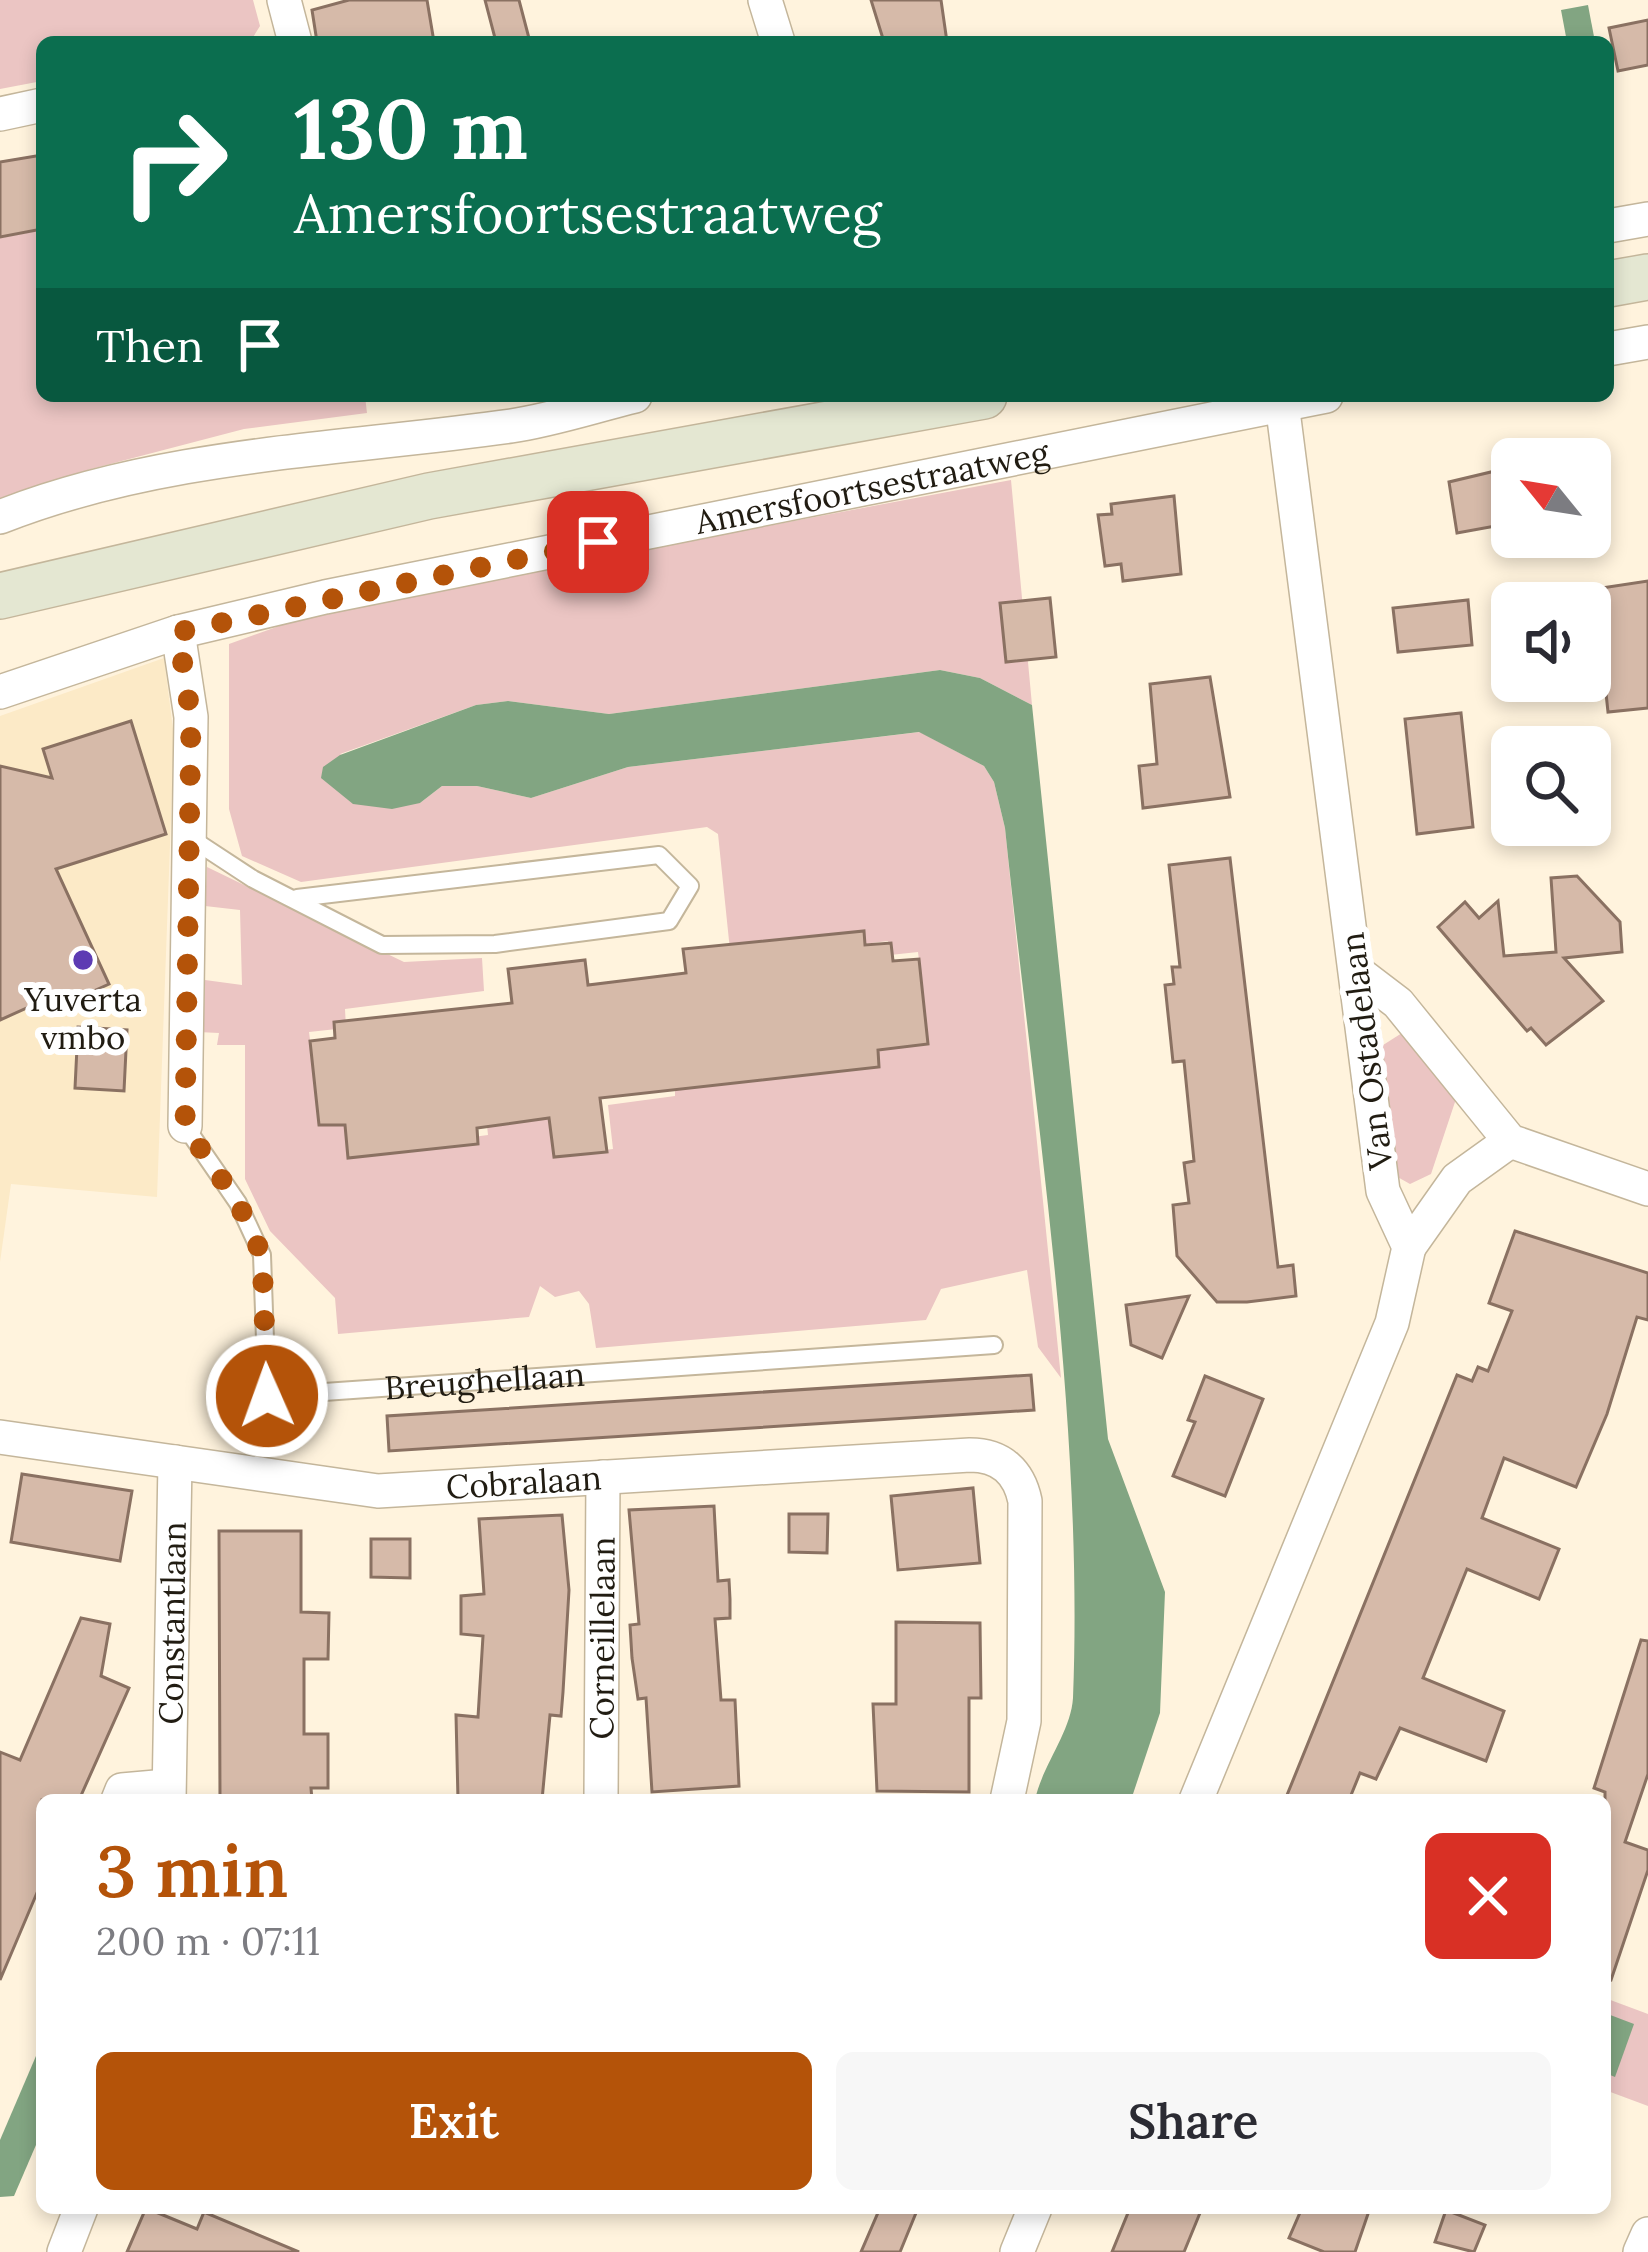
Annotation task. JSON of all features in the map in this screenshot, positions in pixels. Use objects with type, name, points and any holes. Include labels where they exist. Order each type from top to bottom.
[{"type":"main road","points":[[1614,283],[1648,277]]},
{"type":"main road","name":"Amersfoortsestraatweg","points":[[0,596],[429,496],[951,402]]},
{"type":"street","points":[[284,0],[293,36]]},
{"type":"street","points":[[765,0],[776,36]]},
{"type":"street","points":[[0,114],[36,106]]},
{"type":"street","points":[[1614,225],[1648,219]]},
{"type":"street","points":[[1614,348],[1648,342]]},
{"type":"street","points":[[0,517],[32,504],[220,460],[516,425],[610,402]]},
{"type":"street","name":"Amersfoortsestraatweg","points":[[0,692],[178,632],[325,597],[1288,402]]},
{"type":"street","name":"Van Ostadelaan","points":[[1282,403],[1383,1191],[1409,1247]]},
{"type":"street","name":"Breughellaan","points":[[178,632],[191,717],[185,1126]]},
{"type":"street","points":[[1357,970],[1398,1003],[1510,1142],[1648,1189]]},
{"type":"street","points":[[1198,1794],[1392,1323],[1409,1247],[1457,1179],[1510,1142]]},
{"type":"street","name":"Cobralaan","points":[[0,1437],[378,1491],[984,1455],[1017,1476],[1025,1501],[1024,1721],[1008,1794]]},
{"type":"street","name":"Constantlaan","points":[[120,1794],[122,1790],[168,1793],[175,1462]]},
{"type":"street","name":"Corneillelaan","points":[[601,1794],[604,1477]]},
{"type":"street","points":[[64,2252],[79,2214]]},
{"type":"street","points":[[1017,2252],[1032,2214]]},
{"type":"street","points":[[1640,2252],[1648,2234]]},
{"type":"lane","points":[[192,839],[253,879],[382,945],[495,944],[669,921],[690,886],[659,855],[297,898]]},
{"type":"lane","name":"Breughellaan","points":[[185,1126],[238,1203],[262,1255],[267,1396],[994,1345]]},
{"type":"shaded area","points":[[0,0],[253,0],[260,26],[254,36],[36,36],[36,82],[0,89]]},
{"type":"shaded area","points":[[1588,5],[1594,36],[1566,36],[1561,10]]},
{"type":"shaded area","points":[[36,231],[36,402],[366,402],[367,413],[244,429],[91,469],[0,500],[0,238]]},
{"type":"shaded area","points":[[1011,480],[1032,705],[980,678],[940,670],[609,714],[508,701],[476,705],[340,754],[420,803],[442,786],[477,786],[531,798],[628,767],[920,732],[984,766],[994,782],[1005,828],[1061,1378],[1038,1347],[1027,1270],[941,1289],[926,1320],[596,1348],[589,1304],[579,1291],[555,1297],[540,1286],[529,1317],[338,1334],[335,1298],[270,1231],[245,1179],[245,1045],[217,1045],[219,1033],[198,1032],[205,980],[242,985],[240,910],[205,906],[207,867],[404,962],[482,958],[484,991],[345,1009],[346,1028],[309,1032],[320,1120],[345,1118],[350,1153],[488,1135],[486,1116],[551,1108],[557,1156],[613,1149],[608,1105],[675,1096],[675,1082],[878,1056],[877,1036],[927,1029],[918,952],[890,955],[888,941],[731,960],[718,834],[707,827],[301,882],[242,856],[229,809],[229,644],[327,609]]},
{"type":"shaded area","name":"Yuverta vmbo","points":[[164,658],[174,737],[157,1197],[11,1184],[0,1262],[0,716]]},
{"type":"shaded area","points":[[940,670],[980,678],[1032,705],[1108,1439],[1165,1592],[1160,1713],[1133,1794],[1037,1794],[1073,1698],[1071,1483],[1054,1263],[1005,828],[994,782],[984,766],[919,732],[628,767],[531,798],[477,786],[442,786],[420,803],[392,809],[353,804],[321,778],[323,767],[340,755],[476,705],[508,701],[609,714]]},
{"type":"shaded area","points":[[1402,1033],[1456,1099],[1431,1174],[1410,1184],[1394,1175],[1380,1047]]},
{"type":"shaded area","points":[[1611,2000],[1648,2014],[1648,2106],[1611,2092]]},
{"type":"shaded area","points":[[1611,2015],[1634,2024],[1615,2077],[1611,2075]]},
{"type":"shaded area","points":[[36,2056],[36,2145],[14,2196],[0,2197],[0,2140]]},
{"type":"building","points":[[349,0],[427,0],[433,36],[316,36],[312,10]]},
{"type":"building","points":[[485,0],[519,0],[528,36],[494,36]]},
{"type":"building","points":[[871,0],[941,0],[946,36],[882,36]]},
{"type":"building","points":[[1648,20],[1648,65],[1618,71],[1609,28]]},
{"type":"building","points":[[36,156],[36,230],[0,237],[0,162]]},
{"type":"building","points":[[1491,472],[1491,527],[1457,533],[1449,482]]},
{"type":"building","points":[[1174,496],[1181,574],[1123,581],[1121,564],[1105,566],[1098,515],[1112,514],[1111,504]]},
{"type":"building","points":[[1648,581],[1648,708],[1608,712],[1611,587]]},
{"type":"building","points":[[1050,598],[1056,657],[1006,662],[1000,603]]},
{"type":"building","points":[[1468,600],[1472,645],[1398,652],[1393,608]]},
{"type":"building","points":[[1210,677],[1230,797],[1143,808],[1139,766],[1157,764],[1150,684]]},
{"type":"building","points":[[1461,713],[1473,827],[1417,834],[1405,719]]},
{"type":"building","points":[[131,721],[166,834],[56,869],[109,984],[54,1009],[49,998],[0,1020],[0,766],[52,778],[43,749]]},
{"type":"building","points":[[1230,858],[1278,1267],[1293,1265],[1296,1296],[1247,1302],[1217,1302],[1177,1256],[1173,1205],[1189,1203],[1184,1163],[1194,1161],[1184,1061],[1173,1062],[1165,985],[1174,984],[1172,967],[1180,967],[1169,865]]},
{"type":"building","points":[[1577,876],[1620,922],[1622,952],[1564,958],[1603,1001],[1546,1045],[1531,1028],[1527,1031],[1438,927],[1465,902],[1479,918],[1498,901],[1504,956],[1556,952],[1551,878]]},
{"type":"building","points":[[864,931],[865,945],[891,943],[893,961],[919,959],[928,1044],[878,1050],[879,1067],[600,1098],[607,1152],[554,1157],[549,1118],[477,1128],[478,1144],[348,1158],[345,1125],[319,1125],[310,1041],[335,1038],[334,1022],[512,1003],[508,969],[585,960],[588,985],[686,973],[683,949]]},
{"type":"building","points":[[78,1027],[127,1030],[124,1091],[75,1088]]},
{"type":"building","points":[[1515,1231],[1648,1273],[1648,1320],[1637,1317],[1607,1414],[1576,1487],[1504,1458],[1482,1518],[1559,1549],[1539,1599],[1467,1569],[1423,1678],[1504,1711],[1486,1761],[1400,1728],[1376,1779],[1360,1773],[1351,1794],[1287,1794],[1457,1375],[1472,1381],[1478,1367],[1488,1371],[1512,1311],[1489,1303]]},
{"type":"building","points":[[1189,1296],[1162,1358],[1131,1345],[1126,1305]]},
{"type":"building","points":[[1031,1375],[1034,1410],[389,1451],[387,1416]]},
{"type":"building","points":[[1205,1376],[1263,1399],[1225,1496],[1173,1476],[1195,1422],[1188,1420]]},
{"type":"building","points":[[22,1474],[132,1491],[120,1561],[11,1542]]},
{"type":"building","points":[[973,1488],[980,1563],[898,1570],[891,1496]]},
{"type":"building","points":[[714,1506],[718,1581],[729,1580],[730,1599],[730,1618],[715,1619],[721,1700],[735,1700],[739,1786],[652,1792],[646,1698],[638,1699],[632,1658],[630,1625],[639,1624],[629,1510]]},
{"type":"building","points":[[789,1514],[828,1514],[827,1553],[789,1552]]},
{"type":"building","points":[[562,1515],[569,1590],[563,1692],[561,1716],[550,1715],[543,1794],[458,1794],[456,1715],[478,1717],[483,1636],[461,1634],[461,1596],[484,1594],[479,1519]]},
{"type":"building","points":[[219,1531],[301,1531],[301,1612],[329,1613],[328,1659],[304,1659],[304,1734],[328,1734],[328,1788],[311,1788],[312,1794],[220,1794]]},
{"type":"building","points":[[371,1539],[410,1539],[410,1578],[371,1577]]},
{"type":"building","points":[[81,1618],[110,1624],[101,1676],[129,1688],[82,1794],[36,1794],[36,1895],[0,1980],[0,1752],[20,1760]]},
{"type":"building","points":[[896,1622],[980,1623],[981,1698],[969,1698],[969,1792],[877,1791],[873,1704],[896,1704]]},
{"type":"building","points":[[1641,1640],[1648,1641],[1648,1774],[1625,1842],[1648,1850],[1648,1870],[1611,1980],[1611,1794],[1594,1788]]},
{"type":"building","points":[[143,2214],[161,2214],[197,2229],[203,2214],[209,2214],[299,2252],[127,2252]]},
{"type":"building","points":[[877,2214],[916,2214],[900,2252],[861,2252]]},
{"type":"building","points":[[1128,2214],[1200,2214],[1184,2252],[1112,2252]]},
{"type":"building","points":[[1299,2214],[1368,2214],[1355,2252],[1324,2252],[1289,2238]]},
{"type":"building","points":[[1445,2214],[1485,2225],[1474,2252],[1435,2242]]},
{"type":"place","name":"Yuverta vmbo","points":[[83,960]]},
{"type":"route","points":[[267,1396],[262,1255],[238,1203],[185,1126],[191,717],[178,632],[598,542]]}]
